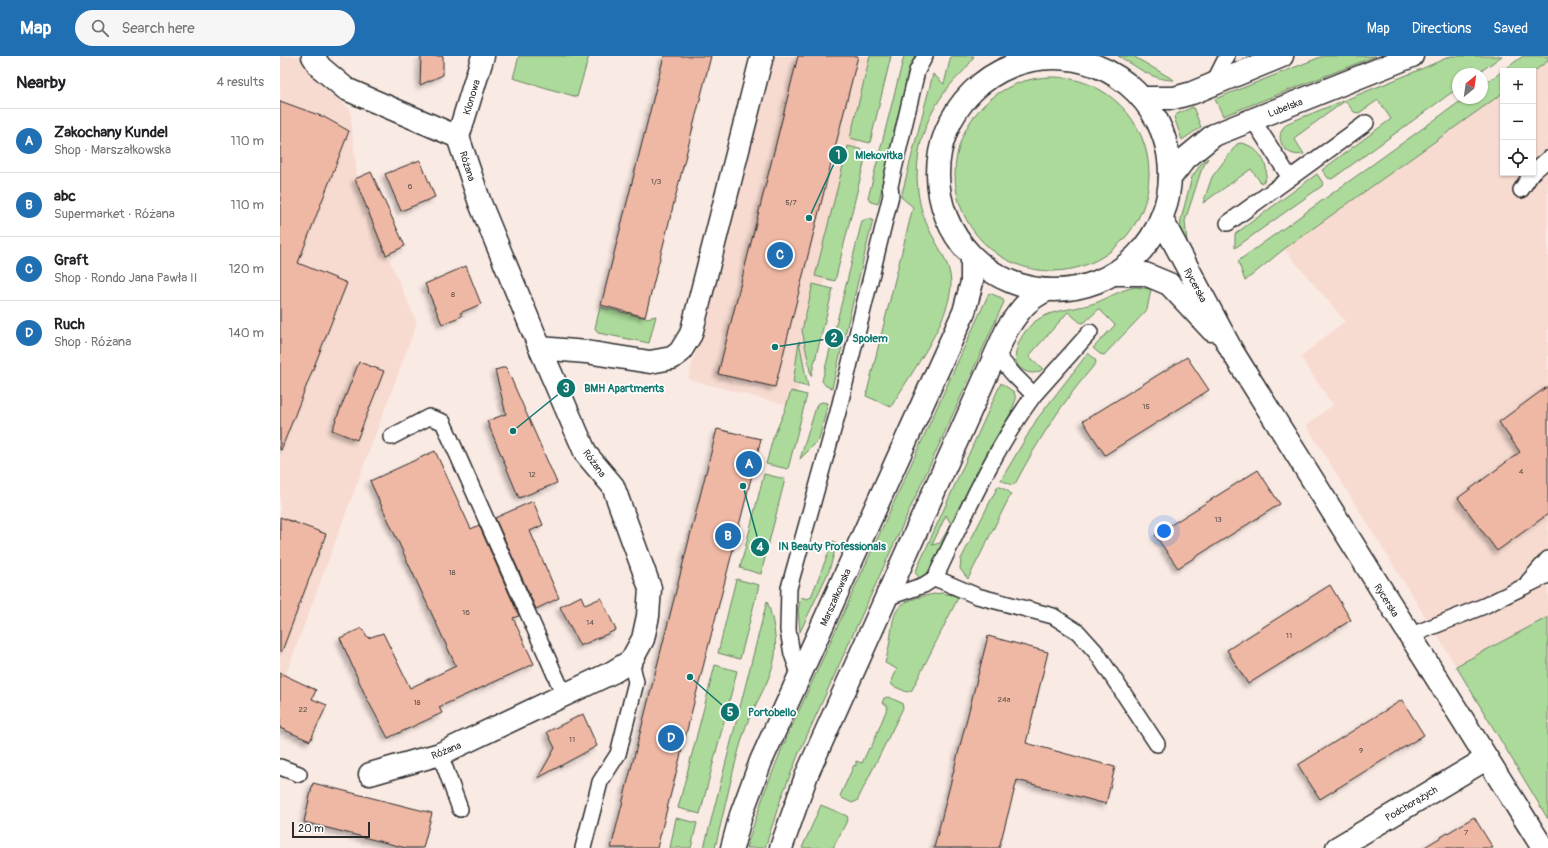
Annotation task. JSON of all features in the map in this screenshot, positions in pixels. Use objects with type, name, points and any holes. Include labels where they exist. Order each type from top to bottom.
[{"type":"street","name":"Różana","points":[[313,56],[320,67],[346,89],[458,137],[480,202],[540,348],[586,454],[613,486],[650,588],[648,616],[643,639],[631,660],[613,672],[440,754],[370,774]]},
{"type":"street","name":"Klonowa","points":[[458,137],[483,56]]},
{"type":"street","points":[[540,348],[586,352],[650,362],[672,358],[680,352],[692,334],[762,56]]},
{"type":"street","points":[[1142,98],[1174,98],[1192,93],[1282,56]]},
{"type":"street","name":"Lubelska","points":[[1170,178],[1186,158],[1214,135],[1412,56]]},
{"type":"street","points":[[1051,58],[1074,58],[1100,67],[1123,80],[1142,98],[1158,122],[1167,149],[1170,178],[1167,198],[1161,218],[1149,240],[1133,258],[1113,274],[1081,287],[1047,290],[1019,284],[993,272],[972,257],[951,228],[940,198],[937,166],[943,134],[957,108],[995,64],[1051,58]]},
{"type":"street","name":"Rycerska","points":[[1161,218],[1232,351],[1543,848]]},
{"type":"street","name":"Marszałkowska","points":[[732,848],[741,815],[761,761],[964,312],[972,282],[972,257]]},
{"type":"street","name":"Rycerska","points":[[1113,274],[1145,274],[1169,284],[1232,351]]},
{"type":"street","points":[[781,848],[807,774],[996,354],[1008,329],[1021,308],[1032,297],[1047,290]]},
{"type":"street","name":"Podchorążych","points":[[1337,848],[1486,759]]},
{"type":"lane","points":[[800,676],[792,654],[788,630],[789,588],[838,412],[891,195],[890,186],[917,71],[925,56]]},
{"type":"lane","points":[[1213,84],[1227,56]]},
{"type":"lane","points":[[1253,120],[1290,178]]},
{"type":"lane","points":[[1228,223],[1366,123]]},
{"type":"lane","points":[[1536,169],[1548,159]]},
{"type":"lane","points":[[1521,190],[1530,176]]},
{"type":"lane","points":[[886,598],[924,585],[935,578],[987,468],[1022,412],[1034,395],[1090,332]]},
{"type":"lane","points":[[996,354],[1034,395]]},
{"type":"lane","points":[[391,437],[429,417],[443,422],[564,695]]},
{"type":"lane","points":[[1525,586],[1548,558]]},
{"type":"lane","points":[[1409,636],[1484,606],[1548,574]]},
{"type":"lane","points":[[935,578],[977,596],[1053,616],[1078,632],[1096,652],[1157,744]]},
{"type":"lane","points":[[582,848],[600,782],[618,754],[636,682],[631,660]]},
{"type":"lane","points":[[440,754],[460,809]]},
{"type":"lane","points":[[280,767],[299,774]]},
{"type":"shaded area","points":[[280,56],[301,56],[316,81],[350,109],[357,176],[367,208],[417,323],[280,690]]},
{"type":"shaded area","points":[[774,56],[879,56],[794,407],[688,379]]},
{"type":"shaded area","points":[[1548,61],[1548,617],[1456,666],[1306,425],[1333,405],[1300,357],[1345,321],[1284,249],[1500,95],[1500,176],[1536,176],[1536,70]]},
{"type":"green space","points":[[519,56],[589,56],[577,97],[513,78]]},
{"type":"green space","points":[[870,56],[891,56],[870,143],[850,138]]},
{"type":"green space","points":[[904,56],[915,56],[878,204],[871,202],[868,198]]},
{"type":"green space","points":[[951,56],[974,56],[936,105],[925,129],[920,146],[917,166],[919,197],[924,217],[931,234],[942,253],[950,274],[951,282],[949,297],[945,312],[937,329],[919,363],[891,407],[866,396],[913,207],[901,197],[933,74],[944,84]]},
{"type":"green space","points":[[1118,56],[1133,56],[1174,80],[1158,78],[1144,72]]},
{"type":"green space","points":[[1323,56],[1376,56],[1223,116],[1215,99]]},
{"type":"green space","points":[[1451,56],[1502,56],[1485,68],[1452,68],[1452,92],[1332,179],[1328,178],[1322,170],[1391,119],[1378,100],[1359,113],[1354,112],[1345,101],[1294,138],[1304,154],[1297,155],[1291,153],[1282,145],[1280,139],[1281,134],[1283,128],[1288,123]]},
{"type":"green space","points":[[1523,56],[1548,56],[1548,61],[1536,70],[1536,68],[1507,68]]},
{"type":"green space","points":[[1500,73],[1500,95],[1488,104],[1488,82]]},
{"type":"green space","points":[[1052,77],[1071,79],[1098,89],[1113,99],[1127,113],[1141,137],[1147,155],[1149,174],[1147,193],[1137,220],[1127,235],[1113,249],[1089,263],[1071,269],[1052,271],[1033,269],[1006,259],[991,249],[977,235],[963,211],[957,193],[955,174],[957,155],[967,128],[977,113],[991,99],[1015,85],[1033,79]]},
{"type":"green space","points":[[1457,104],[1488,104],[1284,249],[1245,281],[1238,261]]},
{"type":"green space","points":[[1193,107],[1201,127],[1182,140],[1174,117],[1177,114]]},
{"type":"green space","points":[[1240,143],[1252,147],[1265,163],[1266,176],[1264,182],[1261,183],[1251,169],[1203,203],[1212,177],[1237,144]]},
{"type":"green space","points":[[848,146],[867,151],[835,281],[815,276]]},
{"type":"green space","points":[[1208,158],[1201,171],[1185,221],[1188,252],[1180,232],[1181,219],[1192,177],[1201,164]]},
{"type":"green space","points":[[1317,174],[1323,183],[1322,186],[1235,248],[1235,234]]},
{"type":"green space","points":[[867,219],[873,220],[832,388],[826,386],[822,381],[862,221]]},
{"type":"green space","points":[[813,284],[833,289],[811,376],[802,330]]},
{"type":"green space","points":[[1136,287],[1151,289],[1147,310],[1104,355],[1100,354],[1093,348],[1115,325],[1099,309],[1085,322],[1081,323],[1068,312],[1029,356],[1043,369],[1040,371],[1030,373],[1018,366],[1016,363],[1015,357],[1019,342],[1026,331],[1042,317],[1052,313],[1095,303]]},
{"type":"green space","points":[[989,293],[1002,298],[1004,302],[799,753],[781,798],[765,848],[746,848],[765,791],[783,746]]},
{"type":"green space","points":[[600,307],[646,318],[656,316],[649,343],[598,333],[595,328]]},
{"type":"green space","points":[[799,341],[808,387],[793,383]]},
{"type":"green space","points":[[1088,353],[1095,359],[1096,363],[1073,391],[1052,421],[1015,484],[1011,485],[1001,480],[1037,419]]},
{"type":"green space","points":[[1001,383],[1014,392],[1016,399],[1004,430],[930,575],[921,579],[915,573]],"holes":[[[946,515],[951,524],[940,543],[932,545]]]},
{"type":"green space","points":[[791,391],[807,395],[788,469],[766,464],[773,438]]},
{"type":"green space","points":[[822,402],[828,403],[819,440],[800,459],[817,404]]},
{"type":"green space","points":[[764,474],[785,479],[761,574],[740,568]]},
{"type":"green space","points":[[998,486],[1011,494],[968,579],[960,569],[961,559]]},
{"type":"green space","points":[[833,541],[837,543],[829,571],[800,632],[798,610],[801,597],[807,599],[811,597]]},
{"type":"green space","points":[[736,579],[759,585],[740,659],[718,653]]},
{"type":"green space","points":[[941,593],[959,596],[912,690],[907,692],[893,686],[891,683],[897,669],[885,663],[895,613],[900,606],[908,601]]},
{"type":"green space","points":[[767,601],[773,621],[775,635],[775,656],[773,665],[746,726],[741,741],[715,848],[704,848]]},
{"type":"green space","points":[[1548,617],[1548,819],[1456,666]]},
{"type":"green space","points":[[715,665],[737,671],[700,814],[678,808]]},
{"type":"green space","points":[[888,697],[902,703],[903,708],[857,801],[852,803],[840,796],[854,765],[856,766],[856,761],[862,763],[869,748],[871,748],[888,706],[882,703],[884,698]]},
{"type":"green space","points":[[821,805],[847,816],[848,819],[833,848],[802,848]]},
{"type":"green space","points":[[676,818],[697,823],[691,848],[670,848]]},
{"type":"building","points":[[421,56],[443,56],[443,75],[420,85]]},
{"type":"building","points":[[664,56],[711,56],[645,317],[601,305]]},
{"type":"building","points":[[798,56],[858,56],[775,387],[718,374]]},
{"type":"building","points":[[280,101],[324,117],[349,131],[298,263],[347,283],[281,450],[280,450]]},
{"type":"building","points":[[420,160],[435,197],[401,211],[385,174]]},
{"type":"building","points":[[371,172],[405,246],[386,255],[355,179]]},
{"type":"building","points":[[466,266],[481,304],[460,313],[462,316],[442,324],[425,284]]},
{"type":"building","points":[[1187,357],[1209,390],[1105,455],[1083,421]]},
{"type":"building","points":[[359,362],[384,371],[357,440],[332,430]]},
{"type":"building","points":[[506,367],[557,483],[519,498],[487,421],[506,414],[495,370]]},
{"type":"building","points":[[1548,386],[1548,514],[1497,551],[1458,498],[1520,452],[1499,422]]},
{"type":"building","points":[[717,429],[761,439],[657,848],[611,848]]},
{"type":"building","points":[[435,451],[471,529],[479,525],[519,616],[513,618],[534,664],[439,707],[442,713],[388,738],[366,697],[340,638],[362,628],[368,638],[383,633],[410,688],[456,666],[370,481]]},
{"type":"building","points":[[1258,470],[1280,504],[1178,568],[1155,535]]},
{"type":"building","points":[[533,501],[543,525],[530,531],[559,598],[536,609],[495,518]]},
{"type":"building","points":[[280,517],[326,534],[282,651],[280,651]]},
{"type":"building","points":[[1330,585],[1351,620],[1248,684],[1227,650]]},
{"type":"building","points":[[581,596],[585,605],[601,598],[616,630],[580,646],[560,607]]},
{"type":"building","points":[[988,636],[1048,652],[1026,743],[1115,767],[1106,804],[1017,780],[999,848],[934,848]]},
{"type":"building","points":[[280,673],[316,690],[312,699],[327,705],[310,741],[280,728]]},
{"type":"building","points":[[1402,700],[1424,735],[1320,799],[1298,765]]},
{"type":"building","points":[[583,714],[597,746],[538,778],[555,748],[547,732]]},
{"type":"building","points":[[313,783],[432,813],[423,848],[406,848],[304,822]]},
{"type":"building","points":[[1474,817],[1493,848],[1423,848]]},
{"type":"place","name":"Mlekovitka","points":[[809,218]]},
{"type":"place","name":"Graft","points":[[780,255]]},
{"type":"place","name":"Społem","points":[[775,347]]},
{"type":"place","name":"BMH Apartments","points":[[513,431]]},
{"type":"place","name":"Zakochany Kundel","points":[[749,464]]},
{"type":"place","name":"IN Beauty Professionals","points":[[743,486]]},
{"type":"place","name":"abc","points":[[728,536]]},
{"type":"place","name":"Portobello","points":[[690,677]]},
{"type":"place","name":"Ruch","points":[[671,738]]}]
